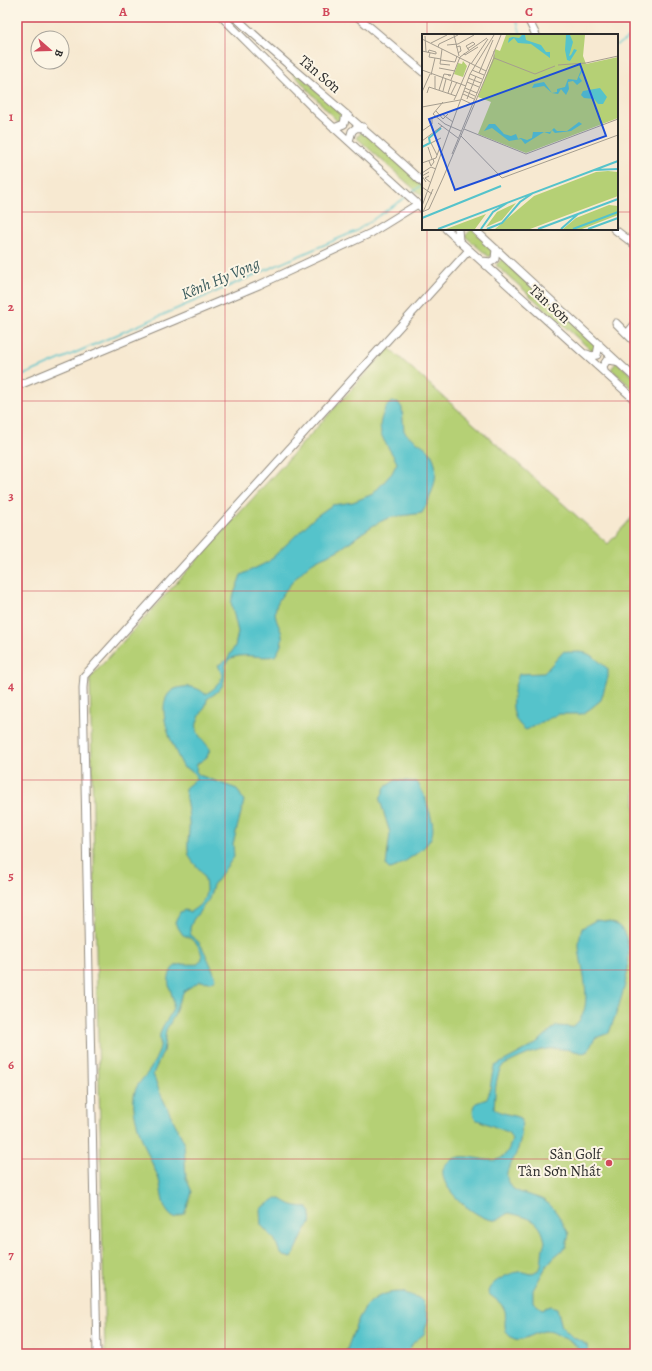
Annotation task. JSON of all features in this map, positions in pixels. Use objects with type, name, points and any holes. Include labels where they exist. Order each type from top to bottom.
[{"type":"street","name":"Tân Sơn","points":[[235,17],[304,79],[363,128],[422,182]]},
{"type":"street","points":[[358,17],[422,71]]},
{"type":"street","points":[[527,17],[536,34]]},
{"type":"street","name":"Tân Sơn","points":[[226,18],[237,31],[334,128],[419,206]]},
{"type":"street","points":[[237,31],[238,26],[243,24]]},
{"type":"street","points":[[334,128],[344,124],[346,114]]},
{"type":"street","points":[[349,142],[352,131],[356,128],[363,128]]},
{"type":"street","points":[[17,386],[259,285],[371,233],[419,206]]},
{"type":"street","name":"Tân Sơn","points":[[447,230],[585,353],[635,400]]},
{"type":"street","points":[[458,230],[459,241]]},
{"type":"street","name":"Tân Sơn","points":[[475,230],[635,378]]},
{"type":"street","points":[[615,230],[635,245]]},
{"type":"street","points":[[482,261],[491,262],[495,259],[496,249]]},
{"type":"street","points":[[97,1354],[82,688],[84,676],[469,250]]},
{"type":"street","points":[[616,323],[635,342]]},
{"type":"street","points":[[627,334],[635,324]]},
{"type":"street","points":[[585,353],[591,356],[597,355],[599,344]]},
{"type":"street","points":[[604,371],[603,366],[607,360],[615,360]]},
{"type":"green space","points":[[275,54],[345,114],[338,122]]},
{"type":"green space","points":[[363,130],[422,183],[422,196],[357,138]]},
{"type":"green space","points":[[471,230],[473,230],[495,250],[489,257],[465,236]]},
{"type":"green space","points":[[503,258],[598,343],[592,351],[496,265]]},
{"type":"green space","name":"Sân Golf Tân Sơn Nhất","points":[[389,348],[608,544],[635,514],[635,1354],[105,1354],[90,678]]},
{"type":"green space","points":[[617,362],[635,378],[635,391],[611,369]]},
{"type":"water","points":[[392,402],[398,402],[402,408],[404,431],[426,448],[432,455],[435,463],[436,472],[433,489],[422,513],[386,519],[368,529],[340,549],[318,559],[305,569],[292,582],[276,607],[276,620],[282,635],[282,641],[275,656],[239,656],[230,659],[226,665],[222,686],[207,699],[205,707],[197,722],[200,737],[210,749],[207,757],[197,764],[196,771],[199,775],[237,789],[244,801],[233,844],[234,857],[213,885],[209,899],[193,920],[190,928],[190,935],[202,946],[216,979],[211,982],[200,981],[184,991],[174,1016],[166,1030],[163,1052],[153,1074],[160,1093],[184,1142],[186,1178],[192,1192],[184,1214],[174,1218],[169,1214],[164,1205],[160,1182],[140,1135],[134,1111],[136,1088],[151,1068],[158,1054],[161,1030],[172,1011],[173,1002],[169,980],[172,969],[177,965],[198,964],[202,959],[201,951],[197,944],[191,938],[183,935],[175,923],[180,912],[185,910],[190,912],[201,904],[206,891],[206,883],[201,872],[191,860],[188,850],[189,818],[185,788],[196,779],[195,774],[189,769],[184,768],[169,736],[164,710],[166,699],[172,691],[183,687],[195,688],[205,694],[213,689],[221,680],[222,674],[218,665],[227,660],[235,646],[238,632],[231,602],[241,575],[268,562],[315,517],[332,505],[353,502],[373,494],[392,473],[397,463],[381,434],[380,428],[383,414],[387,406]]},
{"type":"water","points":[[564,651],[584,652],[595,658],[608,669],[608,677],[601,700],[582,714],[558,714],[526,730],[516,719],[513,704],[514,689],[519,674],[544,673]]},
{"type":"water","points":[[396,780],[417,782],[425,798],[433,828],[430,839],[421,850],[398,866],[389,869],[386,866],[390,833],[380,800],[385,787]]},
{"type":"water","points":[[596,920],[611,922],[621,928],[627,942],[629,954],[628,968],[622,997],[609,1033],[595,1038],[588,1051],[583,1053],[565,1049],[542,1050],[526,1055],[504,1065],[499,1072],[494,1108],[500,1112],[521,1118],[522,1129],[519,1145],[507,1175],[509,1183],[512,1188],[517,1191],[541,1199],[550,1205],[559,1216],[569,1234],[566,1247],[547,1265],[533,1290],[533,1302],[542,1309],[550,1306],[557,1308],[562,1327],[571,1336],[587,1345],[589,1354],[580,1354],[577,1347],[569,1340],[549,1331],[524,1339],[515,1339],[511,1337],[505,1328],[504,1308],[488,1293],[489,1289],[495,1282],[505,1276],[520,1272],[531,1274],[540,1269],[545,1242],[541,1229],[537,1224],[529,1219],[509,1213],[495,1220],[485,1218],[464,1205],[454,1196],[447,1186],[443,1176],[444,1167],[451,1160],[460,1157],[469,1157],[494,1160],[501,1158],[507,1151],[512,1139],[508,1132],[475,1119],[473,1111],[476,1103],[487,1099],[495,1066],[536,1044],[557,1026],[572,1027],[580,1020],[586,1001],[586,990],[580,957],[580,938],[582,928]]},
{"type":"water","points":[[275,1199],[281,1199],[293,1205],[307,1207],[311,1213],[310,1224],[292,1258],[284,1256],[280,1253],[275,1240],[261,1225],[260,1209]]},
{"type":"water","points":[[401,1292],[419,1298],[423,1302],[428,1319],[424,1334],[413,1343],[407,1354],[345,1354],[358,1321],[369,1303],[377,1297],[388,1293]]},
{"type":"waterway","points":[[516,17],[521,34]]},
{"type":"waterway","name":"Kênh Hy Vọng","points":[[618,44],[635,33]]},
{"type":"waterway","name":"Kênh Hy Vọng","points":[[411,193],[422,185]]},
{"type":"waterway","name":"Kênh Hy Vọng","points":[[17,378],[356,231],[406,197]]},
{"type":"place","name":"Sân Golf Tân Sơn Nhất","points":[[609,1163]]}]
